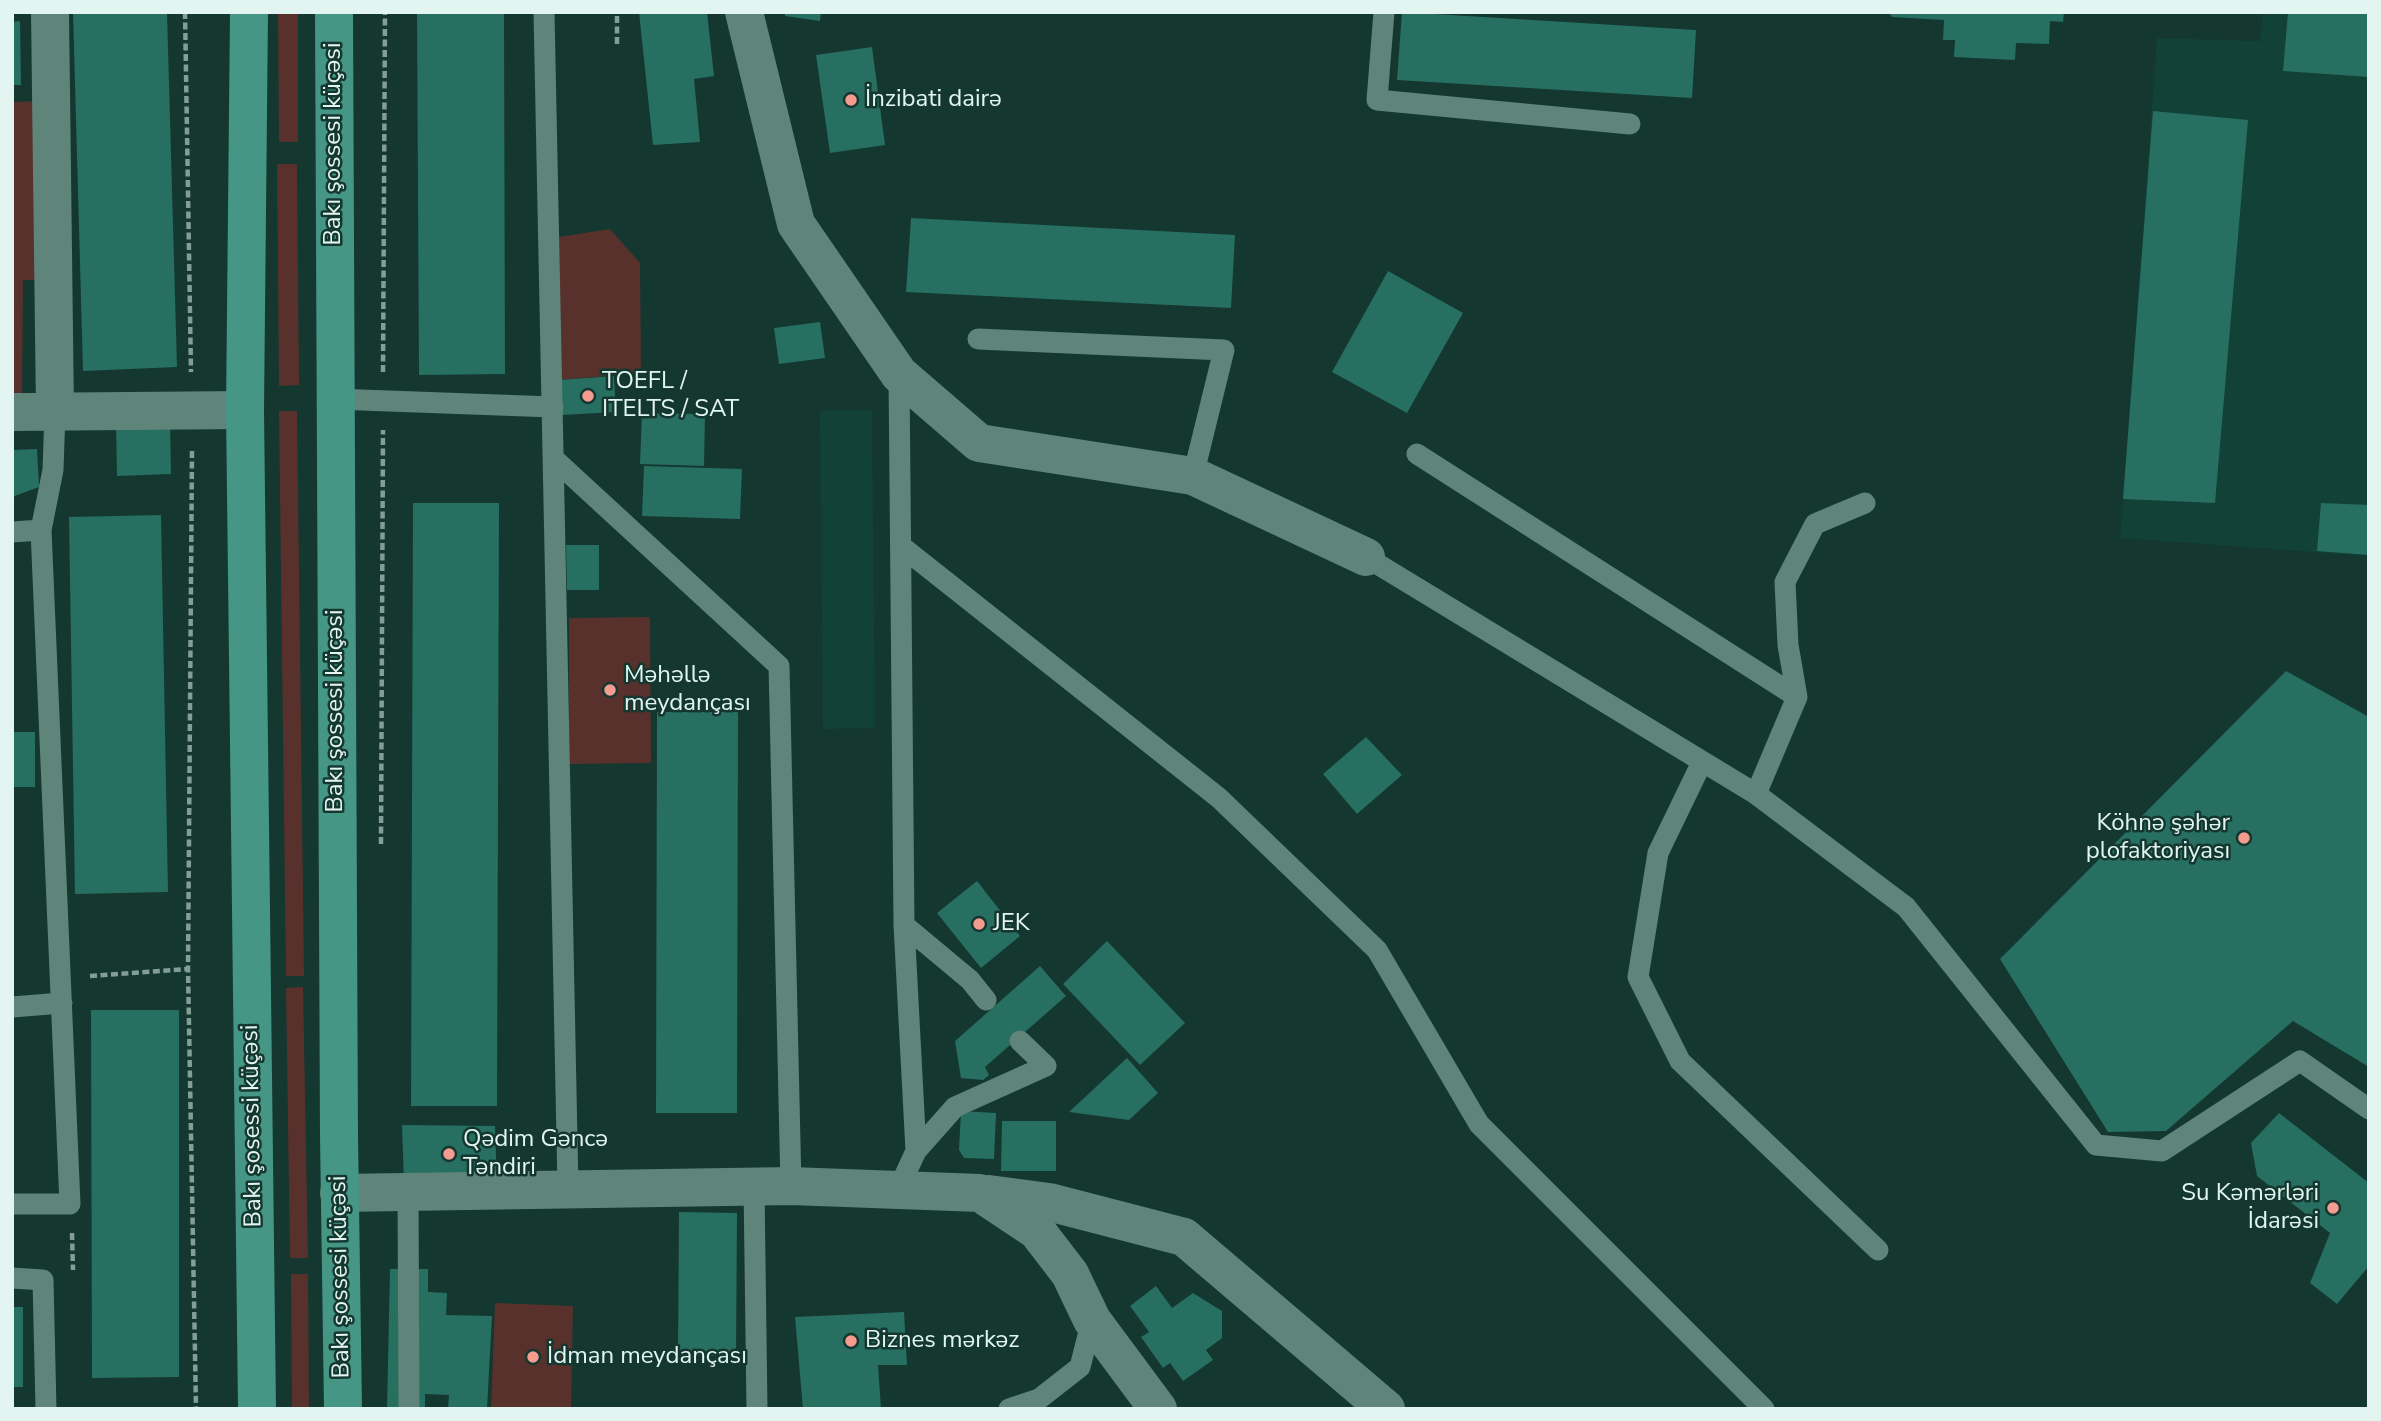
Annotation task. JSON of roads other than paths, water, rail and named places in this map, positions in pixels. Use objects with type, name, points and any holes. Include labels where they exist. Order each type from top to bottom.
[{"type":"main road","points":[[245,411],[249,12]]},
{"type":"main road","name":"Bakı şossesi küçəsi","points":[[334,12],[339,1193],[343,1409]]},
{"type":"main road","name":"Bakı şosessi küçəsi","points":[[245,411],[257,1409]]},
{"type":"street","points":[[50,12],[55,412]]},
{"type":"street","points":[[744,12],[796,224],[899,374],[979,443],[1193,476],[1366,557]]},
{"type":"street","points":[[12,412],[245,411]]},
{"type":"street","points":[[339,1193],[772,1186],[980,1193],[1049,1202],[1184,1237],[1386,1409]]},
{"type":"street","points":[[980,1193],[1037,1231],[1070,1274],[1092,1320],[1158,1409]]},
{"type":"lane","points":[[544,12],[568,1188]]},
{"type":"lane","points":[[1384,12],[1377,100],[1630,124]]},
{"type":"lane","points":[[978,340],[1224,350],[1193,476]]},
{"type":"lane","points":[[899,374],[904,925],[916,1151]]},
{"type":"lane","points":[[334,399],[553,407]]},
{"type":"lane","points":[[12,1204],[70,1204],[41,530],[52,470],[55,412]]},
{"type":"lane","points":[[1418,454],[1797,697]]},
{"type":"lane","points":[[554,459],[779,666],[772,1186],[757,1409]]},
{"type":"lane","points":[[1756,794],[1797,697],[1788,645],[1786,582],[1815,524],[1865,503]]},
{"type":"lane","points":[[12,532],[41,530]]},
{"type":"lane","points":[[901,546],[1219,798],[1377,950],[1479,1124],[1764,1409]]},
{"type":"lane","points":[[1366,557],[1756,794],[1906,907],[2096,1145],[2162,1151],[2300,1061],[2369,1109]]},
{"type":"lane","points":[[1702,762],[1658,853],[1638,977],[1680,1061],[1878,1251]]},
{"type":"lane","points":[[904,925],[970,980],[986,1000]]},
{"type":"lane","points":[[12,1007],[62,1003]]},
{"type":"lane","points":[[898,1189],[916,1151],[955,1107],[1046,1066],[1020,1041]]},
{"type":"lane","points":[[408,1191],[409,1409]]},
{"type":"lane","points":[[12,1278],[43,1280],[46,1409]]},
{"type":"lane","points":[[1009,1409],[1039,1399],[1080,1367],[1092,1320]]},
{"type":"place","name":"İnzibati dairə","points":[[851,100]]},
{"type":"place","name":"TOEFL / ITELTS / SAT","points":[[588,396]]},
{"type":"place","name":"Məhəllə meydançası","points":[[610,690]]},
{"type":"place","name":"Köhnə şəhər plofaktoriyası","points":[[2244,838]]},
{"type":"place","name":"JEK","points":[[979,924]]},
{"type":"place","name":"Qədim Gəncə Təndiri","points":[[449,1154]]},
{"type":"place","name":"Su Kəmərləri İdarəsi","points":[[2333,1208]]},
{"type":"place","name":"Biznes mərkəz","points":[[851,1341]]},
{"type":"place","name":"İdman meydançası","points":[[533,1357]]}]
